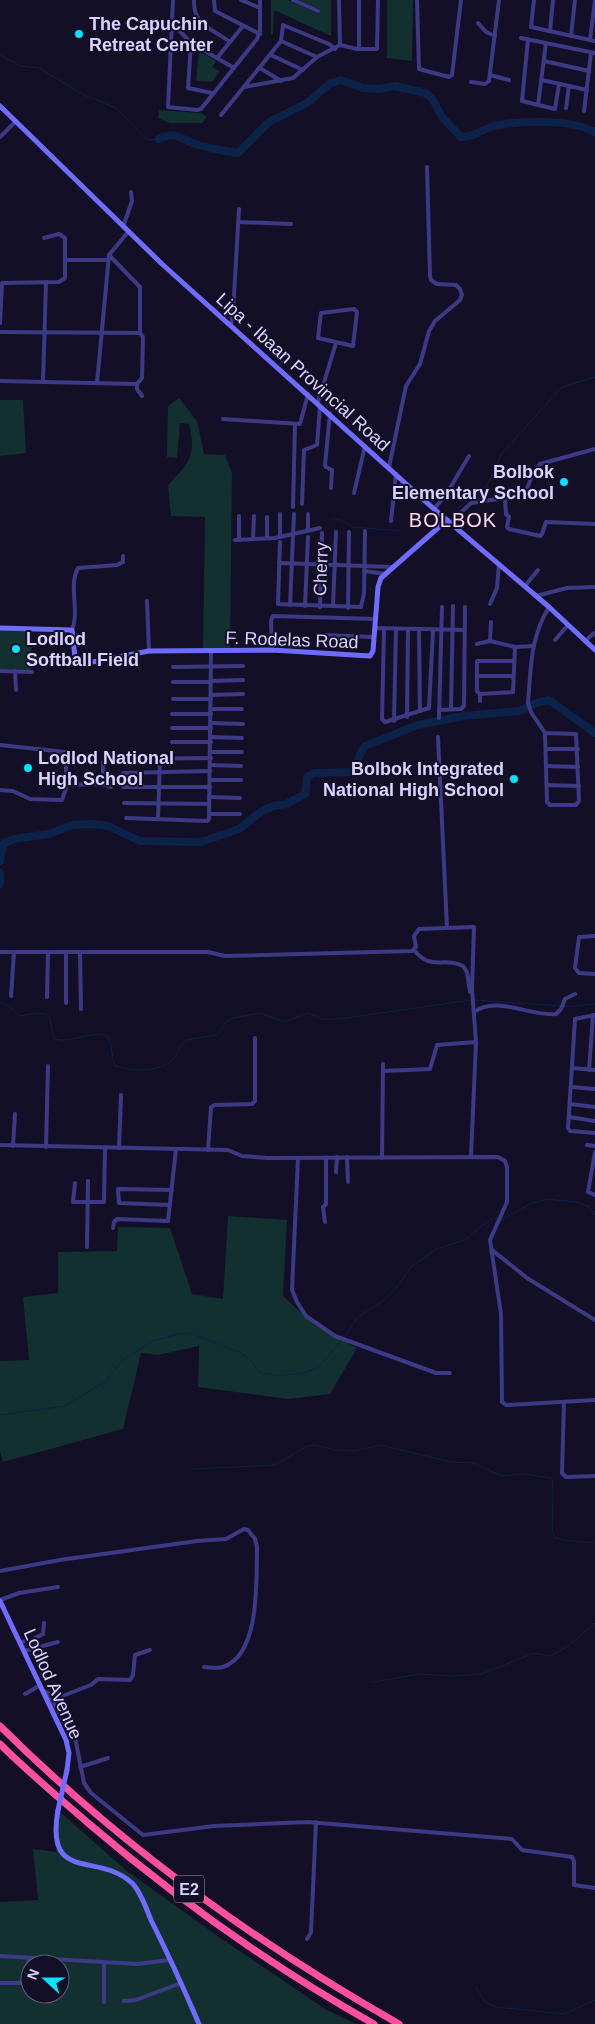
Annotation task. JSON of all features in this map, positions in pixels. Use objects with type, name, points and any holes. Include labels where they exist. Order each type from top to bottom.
[{"type":"highway","name":"E2","points":[[0,1726],[87,1805],[186,1886],[317,1975],[399,2024]]},
{"type":"highway","name":"E2","points":[[0,1744],[65,1803],[178,1896],[265,1957],[374,2024]]},
{"type":"main road","name":"Lipa - Ibaan Provincial Road","points":[[0,106],[128,232],[230,325],[319,403],[448,522],[549,606],[594,647]]},
{"type":"main road","name":"F. Rodelas Road","points":[[72,630],[76,661],[87,663],[149,651],[272,650],[370,656],[374,651],[379,582],[393,567],[448,522]]},
{"type":"main road","points":[[0,628],[72,630]]},
{"type":"main road","name":"Lodlod Avenue","points":[[0,1600],[68,1746],[67,1770],[54,1832],[57,1845],[72,1861],[114,1872],[130,1881],[136,1888],[199,2024]]},
{"type":"street","points":[[173,0],[169,108],[200,110],[260,34],[260,0]]},
{"type":"street","points":[[194,0],[195,13],[202,24],[230,42]]},
{"type":"street","points":[[214,0],[215,11],[260,34]]},
{"type":"street","points":[[241,0],[260,8]]},
{"type":"street","points":[[293,0],[318,11]]},
{"type":"street","points":[[339,0],[340,45]]},
{"type":"street","points":[[359,0],[359,49]]},
{"type":"street","points":[[340,45],[359,49],[375,49],[378,47],[378,0]]},
{"type":"street","points":[[417,0],[419,69],[449,78],[452,74],[461,0]]},
{"type":"street","points":[[471,82],[487,84],[490,75],[499,0]]},
{"type":"street","points":[[534,0],[531,27],[595,41]]},
{"type":"street","points":[[550,31],[553,0]]},
{"type":"street","points":[[571,36],[575,0]]},
{"type":"street","points":[[590,40],[595,1]]},
{"type":"street","points":[[478,23],[486,32],[494,36]]},
{"type":"street","points":[[173,24],[191,43],[234,68]]},
{"type":"street","points":[[221,115],[281,41],[282,27],[286,25],[335,49]]},
{"type":"street","points":[[217,58],[243,26]]},
{"type":"street","points":[[521,38],[593,53],[584,111]]},
{"type":"street","points":[[528,40],[521,100],[556,109],[559,84]]},
{"type":"street","points":[[281,41],[317,57]]},
{"type":"street","points":[[191,43],[188,88],[212,93]]},
{"type":"street","points":[[538,105],[546,43]]},
{"type":"street","points":[[244,87],[293,78],[317,57],[340,45]]},
{"type":"street","points":[[271,55],[303,70]]},
{"type":"street","points":[[544,61],[589,71]]},
{"type":"street","points":[[260,68],[281,81]]},
{"type":"street","points":[[490,75],[509,80]]},
{"type":"street","points":[[542,80],[587,90]]},
{"type":"street","points":[[566,108],[568,86]]},
{"type":"street","points":[[0,137],[16,121]]},
{"type":"street","points":[[389,467],[406,386],[420,364],[429,331],[435,321],[460,300],[462,295],[456,285],[437,284],[430,276],[427,167]]},
{"type":"street","points":[[123,227],[132,201],[131,192]]},
{"type":"street","points":[[230,325],[234,299],[239,209]]},
{"type":"street","points":[[238,222],[291,224]]},
{"type":"street","points":[[98,383],[108,258],[114,246],[128,232]]},
{"type":"street","points":[[0,322],[2,283],[46,282],[64,279],[66,260],[64,237],[54,235],[44,238]]},
{"type":"street","points":[[66,260],[108,258],[139,285],[140,333],[143,337],[142,378],[137,384],[137,391],[142,396]]},
{"type":"street","points":[[42,382],[46,282]]},
{"type":"street","points":[[356,310],[358,312],[354,345],[336,343],[318,338],[320,315],[356,310]]},
{"type":"street","points":[[0,332],[140,333]]},
{"type":"street","points":[[302,504],[304,450],[317,445],[319,403],[336,343]]},
{"type":"street","points":[[0,381],[137,384]]},
{"type":"street","points":[[223,419],[302,423],[308,394]]},
{"type":"street","points":[[330,413],[325,464],[326,468],[332,470],[331,488]]},
{"type":"street","points":[[293,507],[295,424]]},
{"type":"street","points":[[354,493],[365,446]]},
{"type":"street","points":[[448,522],[471,503],[524,495],[533,474],[540,464],[595,449]]},
{"type":"street","points":[[434,509],[447,493],[469,456]]},
{"type":"street","points":[[391,522],[396,474]]},
{"type":"street","points":[[505,498],[506,514],[509,516],[507,527],[509,529],[540,536],[546,522],[595,524]]},
{"type":"street","points":[[280,514],[278,603],[348,608],[362,605],[365,532]]},
{"type":"street","points":[[290,605],[294,514]]},
{"type":"street","points":[[308,514],[308,530]]},
{"type":"street","points":[[239,516],[237,540],[280,539],[320,528]]},
{"type":"street","points":[[253,539],[254,516]]},
{"type":"street","points":[[267,517],[267,538]]},
{"type":"street","name":"Cherry","points":[[333,606],[336,532]]},
{"type":"street","points":[[348,608],[350,532]]},
{"type":"street","points":[[320,606],[322,533]]},
{"type":"street","points":[[305,606],[308,537]]},
{"type":"street","points":[[72,630],[75,620],[75,580],[78,568],[117,565],[123,562],[123,556]]},
{"type":"street","points":[[279,563],[348,566],[386,574]]},
{"type":"street","points":[[490,604],[497,588],[499,564]]},
{"type":"street","points":[[364,569],[393,567]]},
{"type":"street","points":[[525,586],[538,570]]},
{"type":"street","points":[[536,596],[567,588],[595,587]]},
{"type":"street","points":[[147,601],[149,651]]},
{"type":"street","points":[[439,718],[442,606]]},
{"type":"street","points":[[451,709],[453,606]]},
{"type":"street","points":[[440,710],[461,709],[464,706],[465,606]]},
{"type":"street","points":[[545,733],[575,732],[578,749],[579,786],[579,801],[576,805],[552,805],[548,802],[545,733],[531,712],[528,703],[533,646],[540,622],[549,606]]},
{"type":"street","points":[[272,650],[271,619],[273,616],[375,619]]},
{"type":"street","points":[[490,641],[491,622]]},
{"type":"street","points":[[555,640],[568,624]]},
{"type":"street","points":[[375,628],[433,631],[464,630]]},
{"type":"street","points":[[384,629],[382,719],[385,722],[394,721],[428,709],[433,631]]},
{"type":"street","points":[[394,721],[396,629]]},
{"type":"street","points":[[407,717],[408,630]]},
{"type":"street","points":[[419,630],[420,711]]},
{"type":"street","points":[[586,641],[594,634]]},
{"type":"street","points":[[323,635],[374,637]]},
{"type":"street","points":[[477,644],[490,641],[515,647],[533,646]]},
{"type":"street","points":[[480,694],[512,692],[515,647]]},
{"type":"street","points":[[126,818],[206,821],[209,814],[211,758],[211,650]]},
{"type":"street","points":[[480,701],[480,694],[477,691],[478,660],[514,661]]},
{"type":"street","points":[[173,667],[243,666]]},
{"type":"street","points":[[0,671],[32,672]]},
{"type":"street","points":[[15,671],[16,690]]},
{"type":"street","points":[[477,676],[513,676]]},
{"type":"street","points":[[173,682],[243,680]]},
{"type":"street","points":[[173,699],[243,694]]},
{"type":"street","points":[[211,709],[242,710]]},
{"type":"street","points":[[172,714],[211,714]]},
{"type":"street","points":[[172,728],[243,724]]},
{"type":"street","points":[[438,737],[447,928]]},
{"type":"street","points":[[172,742],[242,738]]},
{"type":"street","points":[[0,745],[63,751],[66,754],[67,785],[62,800],[30,799],[13,791],[0,790]]},
{"type":"street","points":[[546,750],[578,749]]},
{"type":"street","points":[[211,752],[242,752]]},
{"type":"street","points":[[124,759],[211,758]]},
{"type":"street","points":[[158,819],[160,759]]},
{"type":"street","points":[[103,762],[103,784]]},
{"type":"street","points":[[210,765],[241,766]]},
{"type":"street","points":[[547,766],[578,767]]},
{"type":"street","points":[[123,773],[210,771]]},
{"type":"street","points":[[210,780],[241,780]]},
{"type":"street","points":[[67,785],[103,784],[111,787]]},
{"type":"street","points":[[547,784],[579,786]]},
{"type":"street","points":[[123,787],[210,787]]},
{"type":"street","points":[[209,797],[240,798]]},
{"type":"street","points":[[124,803],[209,804]]},
{"type":"street","points":[[209,814],[240,814]]},
{"type":"street","points":[[471,1156],[476,1042],[474,1012],[473,1004],[472,998],[474,926],[420,929],[414,936],[414,950],[420,958],[428,962],[459,964],[465,968],[473,1004]]},
{"type":"street","points":[[595,936],[579,937],[575,968],[576,972],[595,974]]},
{"type":"street","points":[[0,952],[208,952],[226,956],[414,950]]},
{"type":"street","points":[[12,996],[14,952]]},
{"type":"street","points":[[47,997],[48,953]]},
{"type":"street","points":[[66,953],[66,1003]]},
{"type":"street","points":[[80,953],[82,1008]]},
{"type":"street","points":[[474,1012],[484,1006],[524,1008],[556,1014],[561,1009],[565,999],[576,994]]},
{"type":"street","points":[[589,1070],[594,1015],[575,1019],[572,1087],[568,1117],[570,1131],[595,1133]]},
{"type":"street","points":[[208,1150],[210,1107],[215,1105],[252,1104],[255,1101],[255,1038]]},
{"type":"street","points":[[383,1071],[430,1069],[437,1045],[476,1042]]},
{"type":"street","points":[[382,1158],[383,1064]]},
{"type":"street","points":[[46,1147],[48,1066]]},
{"type":"street","points":[[572,1068],[595,1070]]},
{"type":"street","points":[[572,1087],[595,1089]]},
{"type":"street","points":[[119,1148],[121,1095]]},
{"type":"street","points":[[570,1104],[595,1107]]},
{"type":"street","points":[[14,1146],[15,1114]]},
{"type":"street","points":[[568,1117],[595,1121]]},
{"type":"street","points":[[0,1145],[228,1150],[242,1156],[298,1158],[498,1157],[505,1161],[507,1167],[507,1202],[503,1213],[494,1227],[490,1240],[501,1314],[502,1402],[506,1405],[595,1400]]},
{"type":"street","points":[[587,1145],[595,1146]]},
{"type":"street","points":[[75,1183],[73,1202],[104,1201],[105,1148]]},
{"type":"street","points":[[113,1228],[114,1222],[117,1219],[167,1222],[176,1149]]},
{"type":"street","points":[[595,1152],[588,1192],[595,1195]]},
{"type":"street","points":[[336,1172],[337,1157]]},
{"type":"street","points":[[347,1157],[348,1182]]},
{"type":"street","points":[[298,1158],[292,1290],[306,1316],[335,1336],[349,1343],[436,1373],[450,1374]]},
{"type":"street","points":[[325,1222],[323,1207],[326,1204],[326,1158]]},
{"type":"street","points":[[87,1247],[88,1181]]},
{"type":"street","points":[[170,1205],[119,1203],[118,1189],[172,1190]]},
{"type":"street","points":[[492,1250],[527,1278],[595,1320]]},
{"type":"street","points":[[564,1402],[562,1473],[566,1476],[595,1476]]},
{"type":"street","points":[[0,1572],[60,1560],[197,1540],[226,1539],[244,1529],[248,1530],[255,1539],[257,1547],[251,1635],[240,1654],[231,1663],[221,1667],[204,1667]]},
{"type":"street","points":[[0,1600],[19,1593],[58,1586]]},
{"type":"street","points":[[35,1638],[43,1634],[44,1623]]},
{"type":"street","points":[[20,1643],[27,1640]]},
{"type":"street","points":[[24,1651],[58,1642]]},
{"type":"street","points":[[52,1700],[91,1685],[98,1680],[130,1680],[133,1674],[135,1656],[150,1650]]},
{"type":"street","points":[[25,1694],[41,1688],[48,1693],[76,1742],[84,1783],[91,1793],[143,1835],[214,1826],[316,1822],[512,1839],[522,1850],[572,1857],[574,1861],[574,1885],[595,1888]]},
{"type":"street","points":[[80,1767],[108,1758]]},
{"type":"street","points":[[308,1938],[311,1932],[316,1822]]},
{"type":"street","points":[[0,1956],[20,1957]]},
{"type":"street","points":[[70,1960],[136,1964],[170,1960]]},
{"type":"street","points":[[104,1962],[104,2002]]},
{"type":"street","points":[[0,1983],[20,1983]]},
{"type":"street","points":[[124,2001],[144,1998],[181,1983]]},
{"type":"green space","points":[[271,0],[287,0],[319,14],[319,9],[298,0],[331,0],[331,36],[274,10],[273,35],[271,34]]},
{"type":"green space","points":[[387,0],[413,0],[412,61],[387,58]]},
{"type":"green space","points":[[199,51],[216,61],[212,67],[220,71],[212,82],[196,81]]},
{"type":"green space","points":[[159,110],[201,113],[207,117],[202,123],[170,123],[158,118]]},
{"type":"green space","points":[[179,398],[197,421],[204,454],[225,455],[232,473],[230,649],[203,649],[205,517],[171,516],[168,485],[186,464],[192,444],[189,424],[180,423],[177,458],[167,457],[168,406]]},
{"type":"green space","points":[[0,400],[23,400],[26,453],[0,456]]},
{"type":"green space","name":"Lodlod Softball Field","points":[[0,629],[32,630],[31,670],[0,669]]},
{"type":"green space","points":[[228,1216],[287,1220],[283,1296],[316,1326],[357,1348],[330,1394],[288,1399],[198,1387],[199,1346],[158,1355],[141,1353],[123,1429],[3,1462],[0,1452],[0,1361],[29,1360],[23,1297],[58,1293],[58,1252],[117,1251],[118,1227],[170,1228],[192,1294],[223,1299]]},
{"type":"green space","points":[[60,1812],[127,1871],[219,1937],[325,2009],[356,2024],[0,2024],[0,1902],[38,1900],[33,1849],[56,1852]]},
{"type":"waterway","points":[[0,55],[21,66],[39,68],[84,95],[116,108],[147,140],[159,139]]},
{"type":"waterway","points":[[159,139],[173,135],[199,145],[238,153],[269,122],[307,103],[329,84],[341,80],[363,88],[378,89],[395,86],[425,93],[432,98],[442,117],[461,137],[469,136],[494,126],[532,122],[572,125],[595,132]]},
{"type":"waterway","points":[[458,508],[487,486],[502,453],[562,387],[595,377]]},
{"type":"waterway","points":[[332,519],[339,519],[353,527],[401,531]]},
{"type":"waterway","points":[[0,861],[3,844],[14,839],[49,834],[72,825],[92,824],[108,826],[140,841],[201,842],[239,829],[262,811],[273,806],[286,804],[305,794],[307,777],[315,773],[353,772],[357,768],[359,756],[365,746],[418,725],[464,716],[519,711],[536,703],[549,700],[595,733]]},
{"type":"waterway","points":[[0,873],[0,884]]},
{"type":"waterway","points":[[0,1002],[11,1007],[19,1016],[38,1013],[49,1016],[54,1039],[67,1040],[94,1035],[107,1036],[110,1040],[114,1065],[128,1069],[145,1070],[168,1064],[186,1040],[216,1035],[226,1022],[233,1018],[260,1013],[285,1022],[307,1013],[323,1019],[339,1019],[471,1000]]},
{"type":"waterway","points":[[475,1000],[560,1006]]},
{"type":"waterway","points":[[563,1007],[595,1004]]},
{"type":"waterway","points":[[501,1220],[530,1204],[547,1199],[576,1202],[589,1207],[595,1215]]},
{"type":"waterway","points":[[344,1338],[358,1317],[385,1299],[396,1288],[411,1267],[436,1249],[465,1240],[493,1218],[497,1219]]},
{"type":"waterway","points":[[0,1415],[65,1406],[106,1381],[123,1360],[152,1341],[187,1332],[239,1352],[247,1357],[260,1372],[276,1376],[303,1373],[318,1368],[341,1341]]},
{"type":"waterway","points":[[193,1469],[275,1465],[305,1447],[314,1445],[336,1450],[353,1451],[381,1445],[451,1462],[474,1463],[502,1476],[524,1474],[552,1478],[552,1527],[554,1537],[562,1540],[595,1543]]},
{"type":"waterway","points":[[373,1682],[420,1674],[452,1676],[481,1674],[534,1653],[551,1656],[568,1646],[595,1623]]},
{"type":"waterway","points":[[476,1987],[486,2003],[496,2007],[564,2014],[595,2000]]},
{"type":"place","name":"The Capuchin Retreat Center","points":[[79,34]]},
{"type":"place","name":"Bolbok Elementary School","points":[[564,482]]},
{"type":"place","name":"Lodlod Softball Field","points":[[16,649]]},
{"type":"place","name":"Lodlod National High School","points":[[28,768]]},
{"type":"place","name":"Bolbok Integrated National High School","points":[[514,779]]},
{"type":"district","name":"BOLBOK","points":[[453,520]]}]
